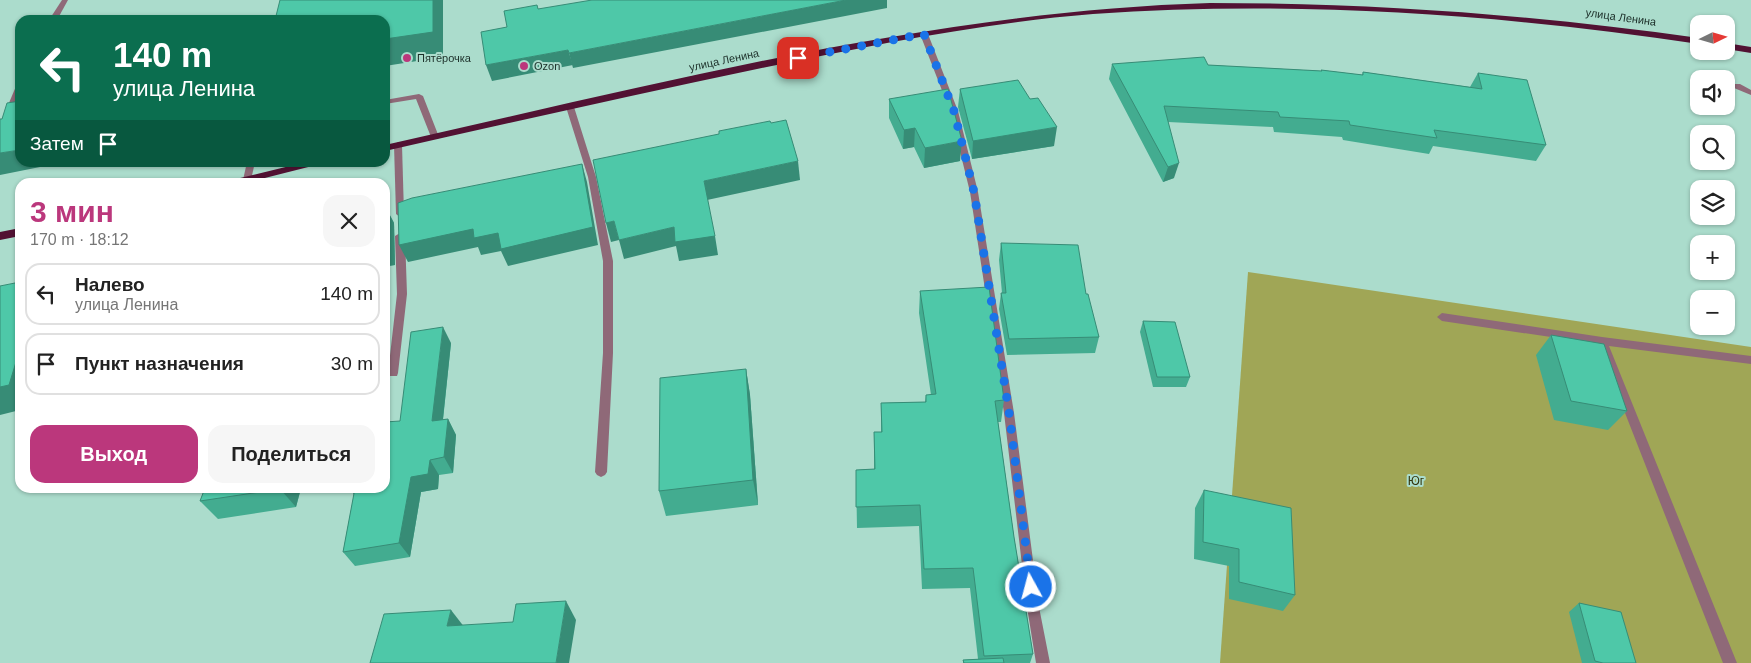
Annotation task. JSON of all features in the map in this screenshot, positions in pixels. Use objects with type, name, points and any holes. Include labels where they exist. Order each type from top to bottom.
[{"type":"main road","name":"улица Ленина","points":[[390,147],[816,54],[924,34],[1016,21],[1138,8],[1241,4],[1342,5],[1451,12],[1623,29],[1690,40]]},
{"type":"main road","points":[[1735,47],[1751,50]]},
{"type":"main road","points":[[254,178],[301,167]]},
{"type":"main road","points":[[0,236],[15,233]]},
{"type":"street","points":[[56,15],[65,0]]},
{"type":"street","points":[[924,34],[954,111],[974,192],[1009,412],[1033,607],[1043,663]]},
{"type":"street","points":[[1737,86],[1751,93]]},
{"type":"street","points":[[390,101],[419,96],[434,137]]},
{"type":"street","points":[[0,134],[15,98]]},
{"type":"street","points":[[570,107],[592,177],[608,261],[608,353],[601,472]]},
{"type":"street","points":[[393,373],[402,294],[398,145]]},
{"type":"street","points":[[1442,317],[1602,341],[1751,360]]},
{"type":"street","points":[[1602,341],[1730,663]]},
{"type":"green space","name":"Юг","points":[[1248,272],[1751,347],[1751,663],[1220,663]]},
{"type":"building","points":[[280,0],[433,0],[433,32],[390,38],[390,15],[276,15]]},
{"type":"building","points":[[592,0],[846,0],[569,53],[568,50],[486,65],[481,32],[507,27],[504,11],[537,5],[538,9]]},
{"type":"building","points":[[1204,57],[1208,65],[1321,70],[1363,75],[1363,72],[1482,89],[1478,73],[1527,80],[1546,145],[1434,130],[1437,138],[1350,125],[1349,121],[1280,117],[1278,112],[1164,106],[1179,163],[1168,167],[1112,64]]},
{"type":"building","points":[[1018,80],[1030,99],[1038,98],[1057,127],[973,141],[960,89]]},
{"type":"building","points":[[948,89],[962,141],[925,148],[915,128],[904,130],[889,99]]},
{"type":"building","points":[[15,102],[15,151],[0,153],[0,119],[2,119],[7,103]]},
{"type":"building","points":[[786,120],[798,161],[704,181],[715,236],[675,242],[674,227],[619,240],[614,221],[606,223],[593,160],[719,134],[719,131],[770,121],[771,123]]},
{"type":"building","points":[[582,164],[593,227],[501,249],[498,233],[474,238],[473,229],[399,245],[398,203],[412,198]]},
{"type":"building","points":[[1001,243],[1078,245],[1086,294],[1088,294],[1099,337],[1009,339],[1001,293],[1006,293]]},
{"type":"building","points":[[15,283],[15,365],[9,385],[0,387],[0,286]]},
{"type":"building","points":[[989,287],[1004,400],[995,401],[1033,654],[984,656],[973,568],[924,569],[920,505],[856,507],[856,470],[875,469],[874,432],[882,432],[881,403],[926,402],[926,395],[936,394],[920,291]]},
{"type":"building","points":[[1143,321],[1175,322],[1190,377],[1157,377]]},
{"type":"building","points":[[443,327],[432,421],[448,419],[444,457],[430,460],[428,474],[411,477],[399,543],[343,552],[354,493],[390,493],[390,422],[400,421],[411,332]]},
{"type":"building","points":[[1551,335],[1604,344],[1627,411],[1571,401]]},
{"type":"building","points":[[746,369],[753,480],[659,491],[660,378]]},
{"type":"building","points":[[1204,490],[1291,508],[1295,595],[1239,582],[1239,549],[1203,542]]},
{"type":"building","points":[[203,493],[253,493],[200,501]]},
{"type":"building","points":[[566,601],[556,663],[370,663],[384,614],[451,610],[447,626],[513,622],[516,604]]},
{"type":"building","points":[[1579,603],[1621,612],[1636,663],[1603,663],[1595,661]]},
{"type":"building","points":[[1003,658],[1004,663],[964,663],[963,660]]},
{"type":"place","name":"Пятёрочка","points":[[407,58]]},
{"type":"place","name":"Ozon","points":[[524,66]]},
{"type":"route","points":[[798,58],[924,34],[954,111],[974,192],[1009,412],[1031,587]]}]
